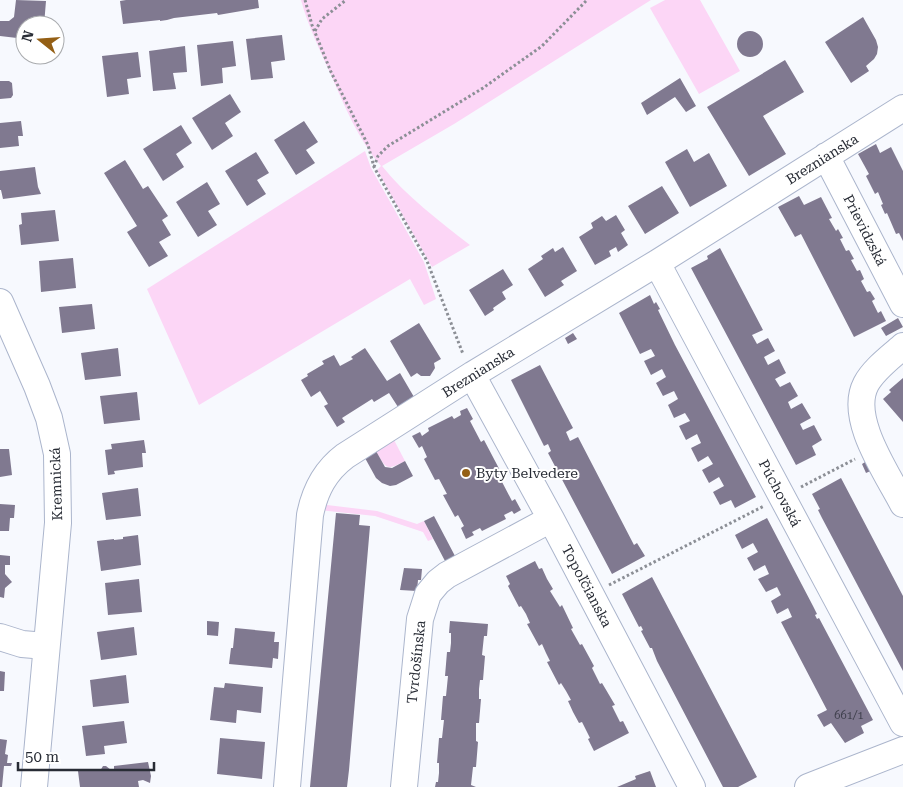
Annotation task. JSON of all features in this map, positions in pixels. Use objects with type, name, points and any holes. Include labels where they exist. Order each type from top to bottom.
[{"type":"street","name":"Breznianska","points":[[287,787],[310,514],[324,477],[345,456],[475,381],[903,108]]},
{"type":"street","name":"Prievidzská","points":[[826,156],[903,304]]},
{"type":"street","name":"Púchovská","points":[[658,263],[903,724]]},
{"type":"street","name":"Kremnická","points":[[0,302],[49,418],[57,454],[59,482],[58,523],[34,787]]},
{"type":"street","points":[[903,346],[872,375],[862,394],[860,403],[863,424],[903,504]]},
{"type":"street","name":"Topoľčianska","points":[[475,381],[551,519],[692,787]]},
{"type":"street","name":"Tvrdošínska","points":[[404,787],[420,619],[428,594],[438,582],[454,570],[551,519]]},
{"type":"street","points":[[0,637],[22,644],[46,646]]},
{"type":"street","points":[[808,787],[903,750]]},
{"type":"path","points":[[305,0],[330,72],[368,145],[374,167],[426,262],[475,381]]},
{"type":"path","points":[[315,32],[322,19],[346,0]]},
{"type":"path","points":[[374,167],[378,156],[388,146],[483,88],[542,46],[587,0]]},
{"type":"path","points":[[591,594],[874,449]]},
{"type":"shaded area","points":[[301,0],[651,0],[454,124],[382,166],[412,198],[470,245],[432,267],[377,170],[381,166],[365,145],[347,111],[314,38]]},
{"type":"shaded area","points":[[665,0],[700,0],[740,71],[699,94],[650,8]]},
{"type":"shaded area","points":[[365,151],[371,168],[424,262],[436,299],[424,305],[410,279],[199,405],[147,289]]},
{"type":"shaded area","points":[[394,440],[405,461],[387,467],[376,451]]},
{"type":"shaded area","points":[[345,466],[352,466],[336,484],[330,494],[327,505],[377,511],[417,524],[424,521],[433,539],[428,541],[423,532],[375,516],[319,510],[329,486]]},
{"type":"building","points":[[16,0],[46,1],[45,15],[15,15],[15,38],[0,36],[0,21],[9,21],[14,17]]},
{"type":"building","points":[[258,0],[259,8],[218,15],[217,13],[123,24],[120,1]]},
{"type":"building","points":[[863,17],[876,40],[877,54],[866,66],[869,71],[851,83],[825,42]]},
{"type":"building","points":[[750,31],[760,34],[763,44],[760,54],[750,57],[740,54],[737,44],[740,34]]},
{"type":"building","points":[[282,35],[285,60],[271,62],[273,78],[251,80],[246,39]]},
{"type":"building","points":[[233,41],[236,66],[222,68],[223,83],[201,86],[197,45]]},
{"type":"building","points":[[185,46],[187,72],[173,73],[176,89],[153,91],[149,51]]},
{"type":"building","points":[[138,52],[141,77],[127,79],[129,94],[107,97],[102,56]]},
{"type":"building","points":[[785,60],[804,92],[763,116],[786,154],[749,176],[707,107]]},
{"type":"building","points":[[680,78],[696,106],[686,112],[675,97],[647,115],[641,103]]},
{"type":"building","points":[[0,81],[12,83],[13,95],[11,98],[0,99]]},
{"type":"building","points":[[230,94],[241,112],[225,123],[233,136],[212,150],[192,118]]},
{"type":"building","points":[[21,121],[23,136],[18,136],[19,146],[0,148],[0,123]]},
{"type":"building","points":[[304,121],[318,142],[306,150],[315,163],[296,175],[274,140]]},
{"type":"building","points":[[181,125],[192,143],[176,154],[184,167],[163,181],[143,149]]},
{"type":"building","points":[[876,144],[880,153],[891,147],[903,171],[903,241],[899,233],[896,234],[887,213],[885,214],[878,192],[875,194],[866,176],[869,174],[858,154]]},
{"type":"building","points":[[687,149],[694,162],[709,153],[727,186],[690,207],[665,162]]},
{"type":"building","points":[[256,152],[269,173],[257,180],[266,194],[247,206],[225,171]]},
{"type":"building","points":[[125,160],[143,189],[148,186],[168,216],[162,220],[171,235],[159,242],[168,256],[149,267],[127,232],[137,226],[104,173]]},
{"type":"building","points":[[35,167],[41,194],[3,199],[0,190],[0,171]]},
{"type":"building","points":[[207,182],[220,204],[208,211],[217,225],[198,237],[176,202]]},
{"type":"building","points":[[662,186],[679,213],[645,234],[628,206]]},
{"type":"building","points":[[799,196],[804,205],[821,197],[832,218],[829,219],[843,238],[840,239],[846,251],[849,250],[854,259],[851,260],[857,271],[860,270],[864,279],[861,281],[867,292],[870,291],[875,299],[872,301],[878,313],[881,311],[886,321],[854,337],[801,234],[795,237],[778,207]]},
{"type":"building","points":[[55,210],[59,241],[21,245],[19,225],[22,224],[21,213]]},
{"type":"building","points":[[616,215],[625,230],[621,233],[628,245],[618,252],[616,247],[609,251],[611,256],[595,265],[579,237],[593,228],[591,223],[602,216],[606,221]]},
{"type":"building","points":[[563,247],[577,271],[561,281],[564,285],[545,297],[528,269],[543,259],[541,256],[553,248],[555,252]]},
{"type":"building","points":[[720,248],[763,330],[752,335],[757,344],[768,338],[775,351],[764,357],[768,365],[779,359],[786,373],[775,379],[780,387],[790,382],[798,396],[788,402],[791,409],[802,403],[811,418],[800,424],[803,430],[814,425],[822,440],[812,446],[816,455],[796,465],[691,268],[708,259],[707,256]]},
{"type":"building","points":[[73,258],[76,288],[41,292],[39,261]]},
{"type":"building","points":[[503,269],[513,285],[502,292],[506,299],[485,316],[469,290]]},
{"type":"building","points":[[650,295],[654,304],[656,302],[660,309],[658,310],[675,345],[756,497],[735,508],[731,500],[720,505],[713,492],[724,486],[719,477],[709,483],[702,470],[713,464],[708,456],[698,462],[691,448],[701,443],[697,434],[686,440],[679,426],[690,421],[685,413],[674,418],[668,405],[678,399],[674,391],[663,396],[656,383],[666,377],[662,369],[651,375],[644,361],[655,356],[651,349],[640,354],[619,313]]},
{"type":"building","points":[[92,304],[95,329],[62,333],[59,307]]},
{"type":"building","points":[[898,318],[903,327],[886,336],[881,328]]},
{"type":"building","points":[[419,323],[441,359],[434,363],[435,368],[430,376],[421,376],[417,373],[411,377],[390,341]]},
{"type":"building","points":[[573,333],[577,339],[568,344],[565,338]]},
{"type":"building","points":[[118,348],[121,376],[85,380],[81,353]]},
{"type":"building","points":[[365,348],[387,381],[400,373],[414,397],[398,407],[389,393],[374,402],[372,399],[342,418],[345,422],[337,427],[324,406],[328,404],[320,391],[311,397],[301,380],[324,364],[322,361],[334,355],[340,366],[353,359],[351,357]]},
{"type":"building","points":[[540,365],[573,428],[566,432],[570,441],[578,437],[634,545],[637,543],[645,556],[612,574],[548,453],[551,451],[548,444],[544,446],[511,380]]},
{"type":"building","points":[[903,378],[903,422],[883,399],[891,392],[889,390]]},
{"type":"building","points":[[137,392],[140,420],[104,424],[100,396]]},
{"type":"building","name":"Byty Belvedere","points":[[467,408],[473,419],[470,421],[481,442],[484,440],[504,478],[501,480],[512,501],[515,499],[521,510],[514,514],[512,511],[504,515],[506,519],[482,531],[480,528],[472,532],[474,535],[466,539],[461,528],[464,526],[458,515],[455,517],[443,495],[447,494],[439,479],[435,480],[424,459],[427,457],[422,446],[419,448],[412,436],[420,432],[422,436],[429,431],[428,428],[452,416],[454,419],[461,415],[460,411]]},
{"type":"building","points":[[144,440],[146,453],[142,453],[143,467],[114,471],[115,474],[108,475],[105,450],[112,449],[111,444]]},
{"type":"building","points":[[0,449],[9,449],[12,475],[0,477]]},
{"type":"building","points":[[376,451],[385,467],[392,468],[405,461],[413,476],[396,485],[390,486],[382,483],[376,478],[365,458]]},
{"type":"building","points":[[870,459],[875,469],[866,473],[862,464]]},
{"type":"building","points":[[841,478],[903,596],[903,671],[822,518],[818,510],[820,509],[812,494]]},
{"type":"building","points":[[138,488],[141,516],[106,520],[102,493]]},
{"type":"building","points":[[0,504],[15,505],[14,518],[10,518],[9,531],[0,531]]},
{"type":"building","points":[[336,513],[360,515],[359,525],[370,526],[349,770],[347,787],[310,787]]},
{"type":"building","points":[[434,516],[455,556],[445,561],[424,521]]},
{"type":"building","points":[[767,518],[817,614],[815,615],[817,619],[819,618],[873,720],[861,726],[864,733],[845,743],[831,723],[824,727],[817,715],[827,710],[781,622],[792,617],[788,608],[777,614],[771,601],[781,595],[777,587],[766,592],[758,579],[769,574],[765,565],[754,571],[747,558],[758,552],[753,543],[742,549],[735,535]]},
{"type":"building","points":[[138,535],[141,565],[101,571],[97,541],[123,539],[123,537]]},
{"type":"building","points":[[0,555],[10,556],[10,565],[5,565],[5,574],[12,582],[5,588],[4,598],[0,597]]},
{"type":"building","points":[[535,561],[539,569],[542,568],[553,589],[550,591],[560,607],[562,605],[573,628],[571,629],[594,666],[592,668],[600,684],[602,683],[615,705],[612,706],[620,722],[623,721],[629,733],[594,751],[582,722],[579,723],[568,701],[571,700],[561,683],[559,685],[547,662],[550,661],[542,644],[539,646],[527,624],[530,623],[526,614],[521,606],[519,607],[508,586],[510,584],[506,576]]},
{"type":"building","points":[[404,568],[422,569],[417,591],[400,590]]},
{"type":"building","points":[[652,577],[757,777],[738,787],[723,787],[652,648],[650,648],[641,631],[643,630],[641,626],[639,627],[622,594]]},
{"type":"building","points":[[139,579],[142,612],[108,615],[105,583]]},
{"type":"building","points":[[207,621],[219,622],[218,636],[207,635]]},
{"type":"building","points":[[450,621],[488,624],[487,636],[484,636],[482,655],[485,656],[483,680],[480,680],[479,689],[479,699],[481,699],[479,723],[476,723],[476,741],[478,742],[476,767],[473,767],[471,785],[476,787],[435,787],[436,782],[438,782],[439,773],[439,763],[437,763],[439,738],[442,738],[444,720],[441,720],[443,696],[446,696],[448,676],[445,676],[447,652],[450,652],[451,643],[451,633],[449,633]]},
{"type":"building","points":[[134,627],[137,655],[101,660],[97,632]]},
{"type":"building","points":[[235,628],[275,632],[274,642],[279,642],[278,659],[273,658],[272,668],[229,664]]},
{"type":"building","points":[[0,671],[5,672],[4,691],[0,691]]},
{"type":"building","points":[[126,675],[129,703],[93,707],[90,680]]},
{"type":"building","points":[[225,683],[263,687],[261,713],[237,710],[236,723],[210,720],[214,687],[224,688]]},
{"type":"building","points":[[124,721],[127,743],[104,746],[105,754],[86,756],[82,726]]},
{"type":"building","points":[[220,738],[265,742],[262,779],[217,774]]},
{"type":"building","points":[[0,739],[7,740],[5,754],[8,755],[7,763],[12,763],[11,766],[4,766],[2,787],[0,787]]},
{"type":"building","points":[[148,762],[151,776],[150,783],[143,780],[138,781],[139,787],[80,787],[78,771],[98,769],[100,771],[103,766],[114,770],[114,766]]},
{"type":"building","points":[[650,771],[656,787],[617,787],[636,779],[635,776]]},
{"type":"place","name":"Byty Belvedere","points":[[466,473]]}]
